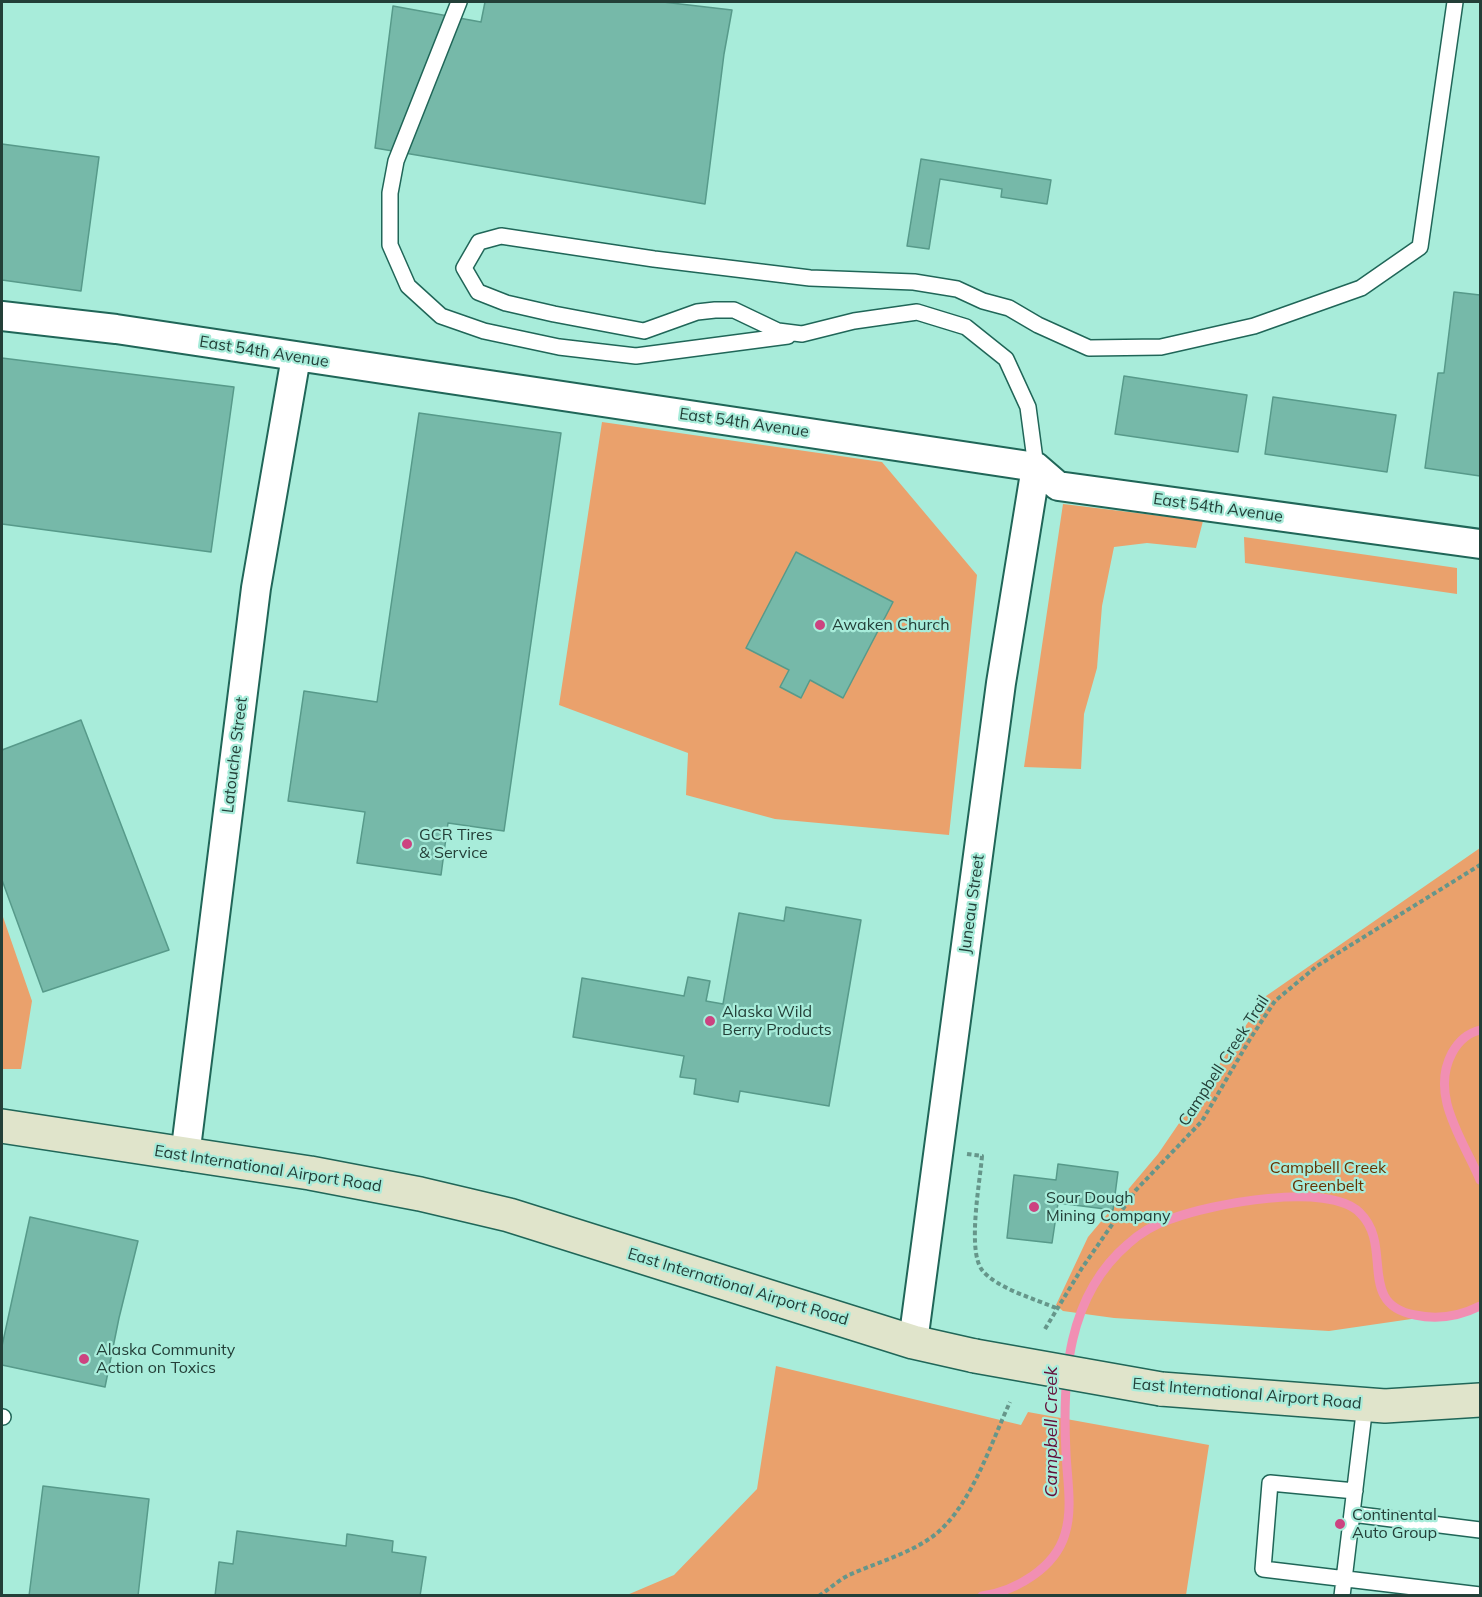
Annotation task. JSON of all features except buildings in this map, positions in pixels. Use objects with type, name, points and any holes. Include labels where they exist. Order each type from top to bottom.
[{"type":"main road","name":"East International Airport Road","points":[[2,1126],[185,1156],[321,1175],[420,1194],[509,1215],[914,1342],[975,1356],[1161,1389],[1385,1406],[1480,1400]]},
{"type":"street","name":"East 54th Avenue","points":[[2,316],[116,329],[1036,467],[1058,486],[1480,544]]},
{"type":"street","name":"Latouche Street","points":[[185,1156],[256,588],[296,357]]},
{"type":"street","name":"Juneau Street","points":[[914,1342],[1001,683],[1036,467]]},
{"type":"lane","points":[[459,2],[396,161],[390,193],[390,245],[408,286],[441,316],[484,331],[559,347],[636,356],[802,334],[854,321],[917,312],[966,327],[1006,359],[1028,407],[1036,467]]},
{"type":"lane","points":[[802,334],[778,331],[734,310],[697,312],[644,331],[554,314],[506,303],[478,292],[464,268],[479,242],[501,236],[654,259],[810,278],[914,282],[957,289],[983,301],[1009,308],[1038,325],[1089,348],[1161,347],[1254,326],[1361,288],[1420,247],[1455,2]]},
{"type":"lane","points":[[1342,1596],[1365,1405]]},
{"type":"lane","points":[[1355,1491],[1270,1483],[1263,1569],[1480,1595]]},
{"type":"lane","points":[[1352,1514],[1480,1530]]},
{"type":"path","name":"Campbell Creek Trail","points":[[1045,1329],[1056,1308],[1136,1190],[1202,1121],[1275,1001],[1317,966],[1480,865]]},
{"type":"path","points":[[939,1150],[982,1156],[974,1239],[975,1254],[982,1270],[998,1283],[1056,1308]]},
{"type":"path","points":[[819,1596],[848,1576],[883,1563],[929,1539],[950,1522],[965,1502],[1010,1402]]},
{"type":"green space","points":[[602,422],[882,462],[977,575],[949,835],[775,819],[686,795],[688,753],[559,705]]},
{"type":"green space","points":[[1063,504],[1203,521],[1196,548],[1147,543],[1114,547],[1102,606],[1097,668],[1084,714],[1081,769],[1024,767]]},
{"type":"green space","points":[[1244,537],[1457,568],[1457,594],[1245,563]]},
{"type":"green space","name":"Campbell Creek Greenbelt","points":[[1480,848],[1480,1309],[1329,1331],[1114,1318],[1063,1311],[1056,1305],[1088,1237],[1158,1154],[1266,996]]},
{"type":"green space","points":[[2,914],[32,1001],[21,1069],[2,1069]]},
{"type":"green space","points":[[776,1366],[1021,1425],[1028,1412],[1209,1445],[1186,1595],[627,1595],[674,1575],[757,1489]]},
{"type":"waterway","name":"Campbell Creek","points":[[1480,1030],[1467,1036],[1454,1049],[1446,1069],[1444,1086],[1451,1118],[1480,1180]]},
{"type":"waterway","name":"Campbell Creek","points":[[982,1596],[1008,1589],[1032,1576],[1053,1557],[1060,1546],[1069,1514],[1065,1396],[1073,1340],[1092,1288],[1108,1265],[1128,1244],[1148,1229],[1189,1213],[1268,1198],[1323,1198],[1345,1203],[1360,1213],[1370,1226],[1375,1241],[1381,1287],[1386,1299],[1397,1309],[1415,1315],[1440,1317],[1457,1315],[1480,1306]]},
{"type":"place","name":"Awaken Church","points":[[820,625]]},
{"type":"place","name":"GCR Tires & Service","points":[[407,844]]},
{"type":"place","name":"Alaska Wild Berry Products","points":[[710,1021]]},
{"type":"place","name":"Sour Dough Mining Company","points":[[1034,1207]]},
{"type":"place","name":"Alaska Community Action on Toxics","points":[[84,1359]]},
{"type":"place","name":"Continental Auto Group","points":[[1340,1524]]}]
